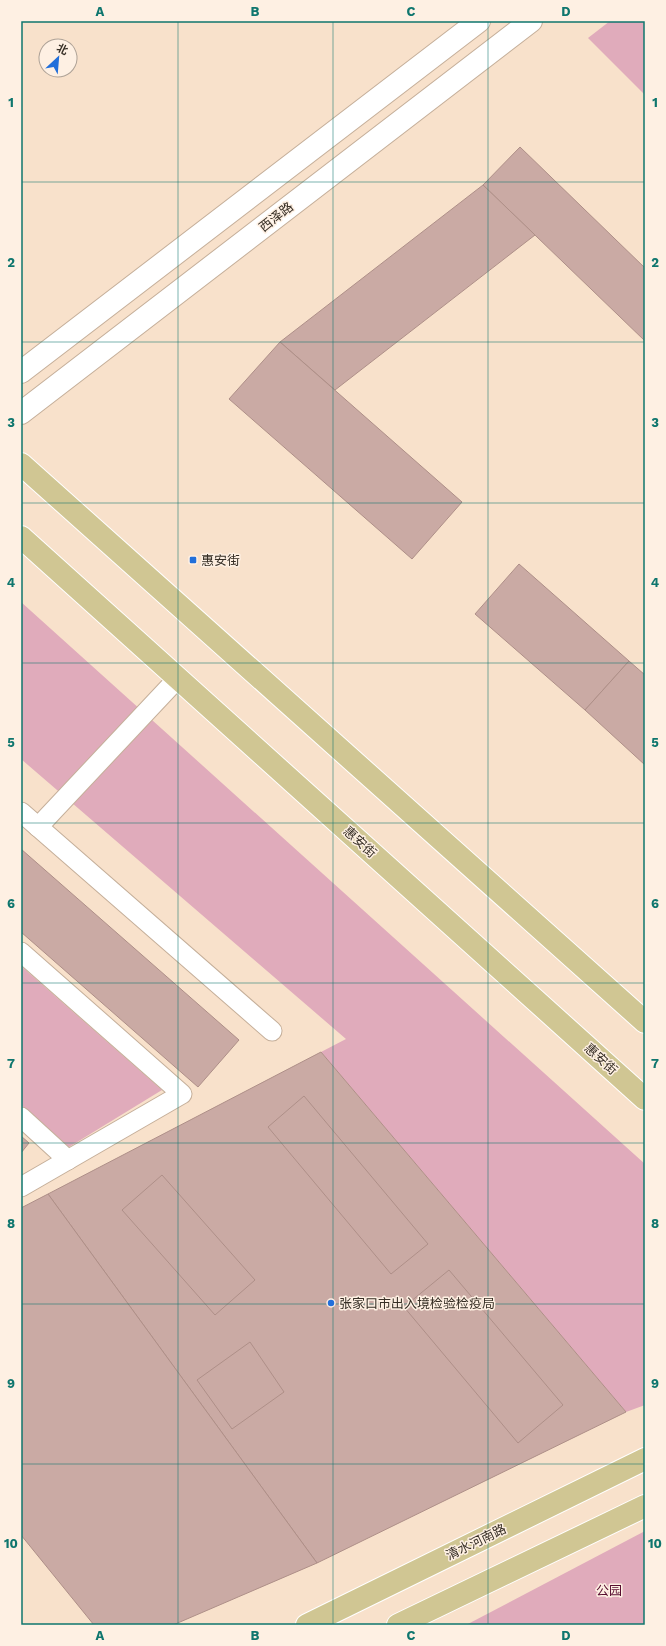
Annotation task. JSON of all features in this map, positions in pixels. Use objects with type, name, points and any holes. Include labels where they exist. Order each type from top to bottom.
[{"type":"main road","points":[[21,372],[479,21]]},
{"type":"main road","name":"西泽路","points":[[21,413],[531,21]]},
{"type":"main road","points":[[21,464],[645,1022]]},
{"type":"main road","name":"惠安街","points":[[21,537],[645,1099]]},
{"type":"main road","name":"清水河南路","points":[[307,1625],[645,1459]]},
{"type":"main road","points":[[398,1625],[645,1506]]},
{"type":"street","points":[[38,827],[178,678]]},
{"type":"street","points":[[21,812],[272,1031]]},
{"type":"street","points":[[21,952],[182,1094],[21,1187]]},
{"type":"street","points":[[21,1117],[68,1160]]},
{"type":"green space","points":[[610,21],[645,21],[645,95],[588,38]]},
{"type":"green space","points":[[21,602],[645,1164],[645,1405],[626,1412],[321,1052],[346,1039],[21,759]]},
{"type":"green space","points":[[21,966],[162,1090],[69,1147],[21,1105]]},
{"type":"green space","name":"公园","points":[[645,1531],[645,1624],[466,1625]]},
{"type":"building","points":[[520,147],[645,268],[645,341],[483,185]]},
{"type":"building","points":[[483,185],[535,235],[335,390],[280,342]]},
{"type":"building","points":[[280,342],[462,502],[412,559],[229,399]]},
{"type":"building","points":[[519,564],[629,661],[585,710],[475,614]]},
{"type":"building","points":[[629,661],[645,675],[645,765],[585,710]]},
{"type":"building","points":[[21,849],[239,1040],[198,1087],[21,932]]},
{"type":"building","name":"张家口市出入境检验检疫局","points":[[321,1052],[626,1412],[317,1563],[48,1194]]},
{"type":"building","points":[[304,1096],[428,1244],[391,1274],[268,1127]]},
{"type":"building","points":[[21,1136],[29,1143],[21,1153]]},
{"type":"building","points":[[162,1175],[255,1280],[215,1315],[122,1210]]},
{"type":"building","points":[[48,1194],[317,1563],[173,1625],[94,1625],[21,1535],[21,1208]]},
{"type":"building","points":[[449,1270],[563,1405],[518,1443],[404,1307]]},
{"type":"building","points":[[250,1342],[284,1392],[232,1429],[197,1380]]},
{"type":"place","name":"惠安街","points":[[193,560]]},
{"type":"place","name":"张家口市出入境检验检疫局","points":[[331,1303]]}]
